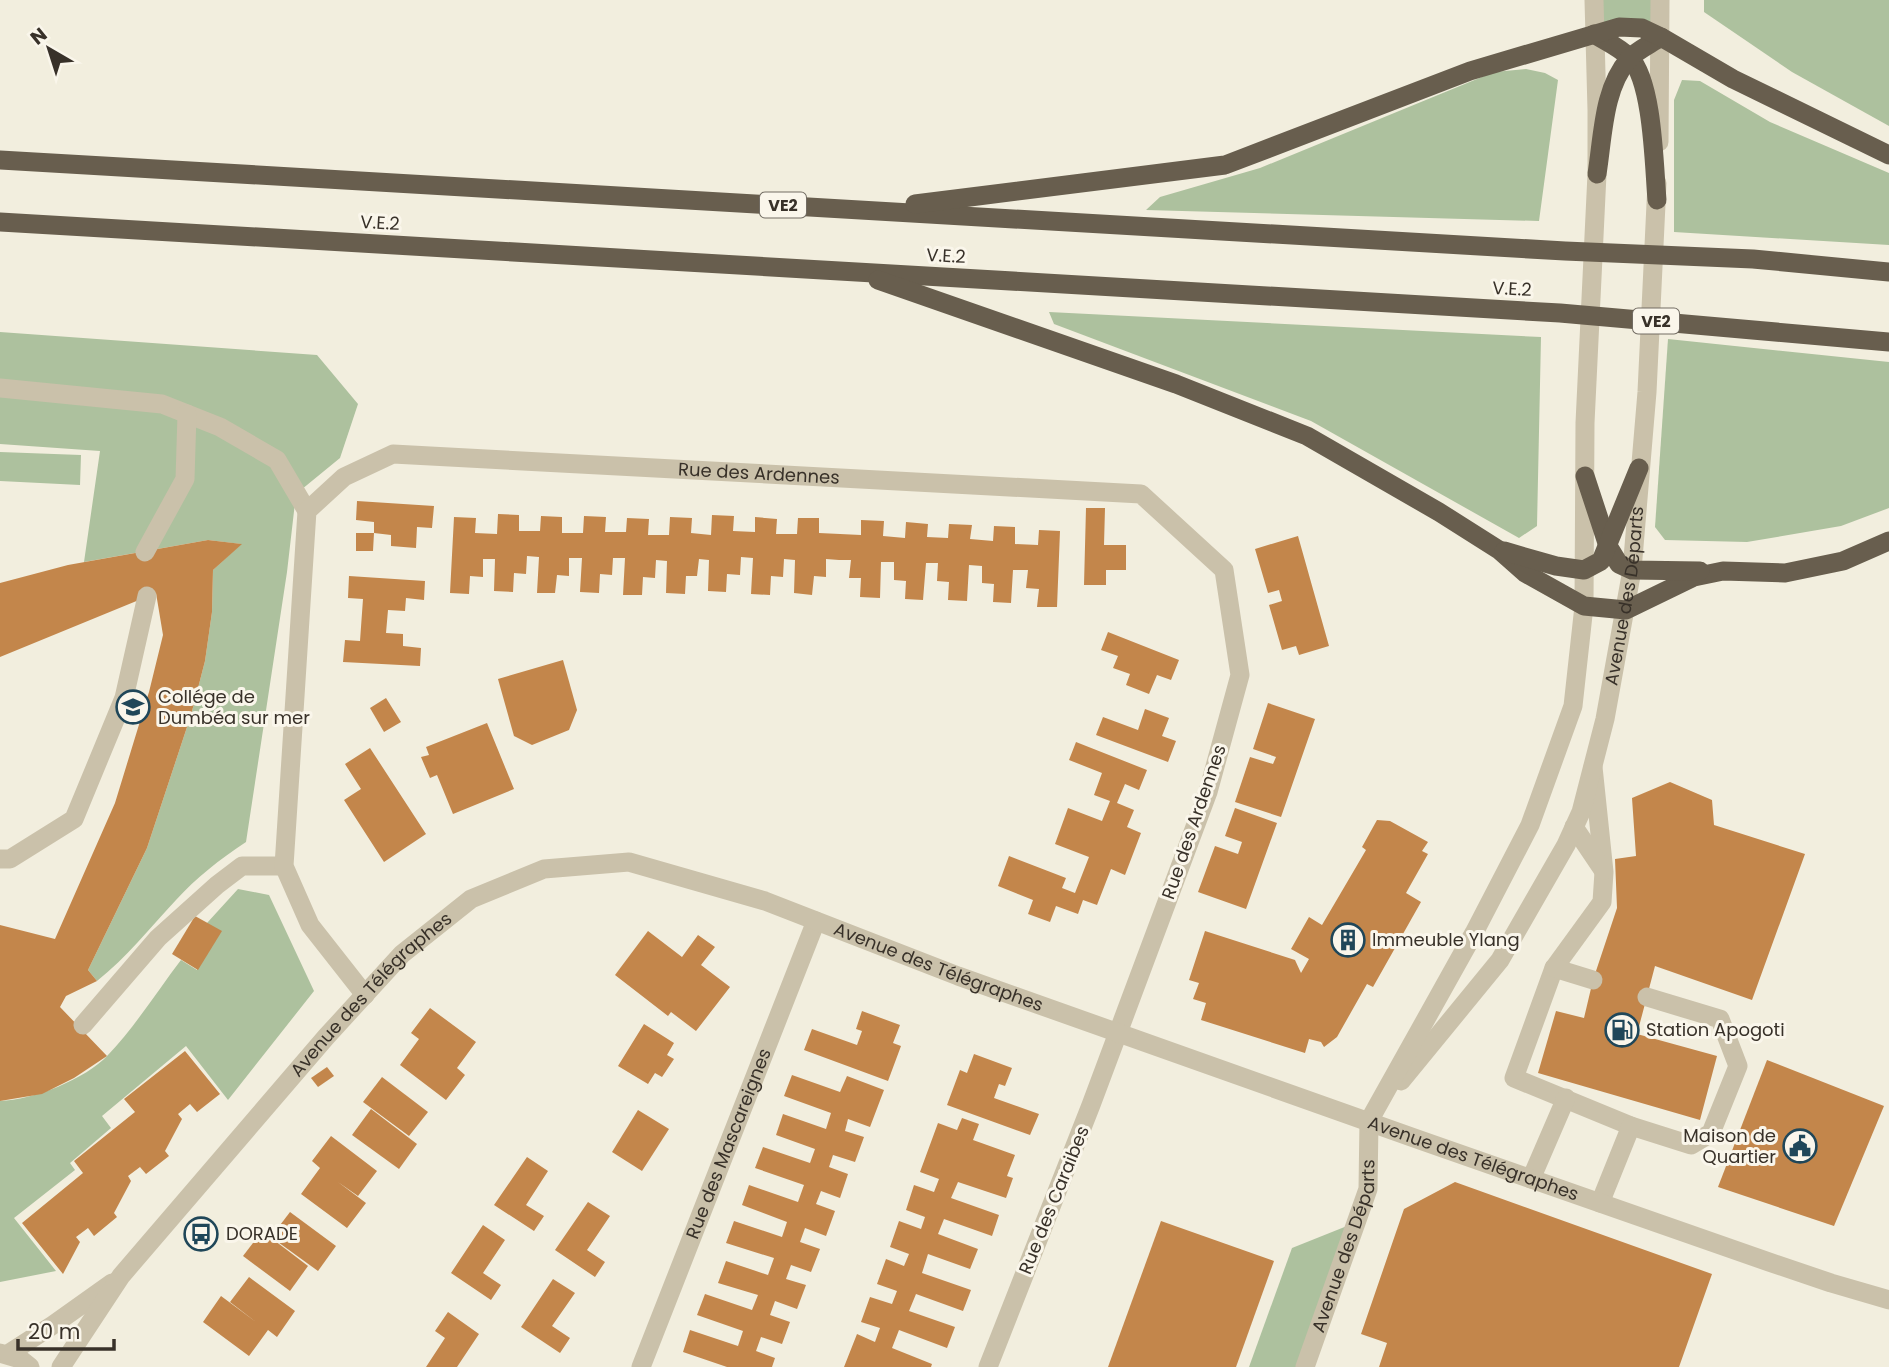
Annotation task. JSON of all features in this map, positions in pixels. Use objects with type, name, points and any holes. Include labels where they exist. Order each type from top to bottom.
[{"type":"highway","points":[[863,210],[1226,165],[1470,71],[1619,27],[1642,28],[1661,37],[1733,79],[1889,155]]},
{"type":"highway","points":[[1594,34],[1630,58],[1640,73],[1647,101],[1657,200]]},
{"type":"highway","points":[[1597,174],[1609,101],[1616,78],[1630,58],[1661,37]]},
{"type":"highway","name":"VE2","points":[[0,160],[1565,251],[1753,259],[1889,272]]},
{"type":"highway","name":"V.E.2","points":[[0,222],[1560,313],[1889,342]]},
{"type":"highway","points":[[854,271],[1176,384],[1307,436],[1499,550],[1525,573],[1584,606],[1626,610],[1694,577],[1723,571]]},
{"type":"highway","points":[[1499,550],[1556,566],[1584,570],[1601,561],[1639,468]]},
{"type":"highway","points":[[1585,476],[1608,546],[1619,564],[1632,570],[1785,573],[1843,561],[1889,541]]},
{"type":"street","name":"Avenue des Départs","points":[[1305,1367],[1368,1189],[1369,1121],[1474,933],[1530,825],[1573,706],[1584,606],[1585,476],[1597,174],[1594,0]]},
{"type":"street","name":"Avenue des Départs","points":[[1369,1121],[1500,960],[1535,903],[1574,827],[1581,812],[1593,766],[1632,570],[1647,392],[1657,200],[1660,0]]},
{"type":"street","points":[[0,388],[162,404],[220,427],[277,460],[307,511],[284,866],[310,925],[365,995]]},
{"type":"street","points":[[145,552],[185,479],[187,414]]},
{"type":"street","name":"Rue des Ardennes","points":[[307,511],[344,477],[393,454],[1141,494],[1224,570],[1240,675],[1208,792],[1118,1032]]},
{"type":"street","points":[[0,859],[10,859],[74,820],[124,698],[147,596]]},
{"type":"street","points":[[1593,766],[1604,872],[1602,902],[1554,968],[1514,1078],[1631,1126],[1690,1145],[1711,1133],[1738,1066],[1720,1019],[1647,997]]},
{"type":"street","points":[[1574,827],[1604,872]]},
{"type":"street","name":"Avenue des Télégraphes","points":[[61,1367],[121,1276],[402,954],[471,900],[544,869],[629,862],[765,901],[958,975],[1531,1179],[1831,1283],[1889,1300]]},
{"type":"street","points":[[83,1025],[158,937],[217,885],[243,866],[284,866]]},
{"type":"street","name":"Rue des Mascareignes","points":[[641,1367],[816,921]]},
{"type":"street","points":[[1554,968],[1593,980]]},
{"type":"street","name":"Rue des Caraibes","points":[[988,1367],[1118,1032]]},
{"type":"street","points":[[1531,1179],[1566,1098]]},
{"type":"street","points":[[1600,1203],[1631,1126]]},
{"type":"street","name":"Avenue des Télégraphes","points":[[4,1354],[53,1325],[121,1276]]},
{"type":"street","points":[[4,1354],[20,1359],[30,1367]]},
{"type":"green space","points":[[1594,0],[1660,0],[1661,37],[1594,34]]},
{"type":"green space","points":[[1704,0],[1889,0],[1889,126],[1792,72],[1704,12]]},
{"type":"green space","points":[[1526,69],[1545,73],[1558,80],[1539,221],[1146,210],[1160,197],[1260,168],[1494,72]]},
{"type":"green space","points":[[1682,80],[1700,81],[1770,122],[1889,173],[1889,245],[1674,232],[1674,100]]},
{"type":"green space","points":[[1049,312],[1541,337],[1537,526],[1519,538],[1311,421],[1054,324]]},
{"type":"green space","points":[[0,332],[317,355],[358,404],[340,458],[296,494],[287,572],[246,842],[192,884],[97,981],[88,970],[147,848],[191,715],[205,661],[212,612],[213,570],[241,544],[208,540],[84,562],[100,451],[0,444]]},
{"type":"green space","points":[[1668,339],[1889,362],[1889,508],[1841,526],[1747,542],[1665,540],[1655,527]]},
{"type":"green space","points":[[0,452],[81,455],[80,485],[0,481]]},
{"type":"green space","points":[[238,889],[269,895],[314,991],[228,1100],[186,1046],[102,1116],[111,1128],[70,1163],[75,1170],[14,1218],[56,1271],[0,1282],[0,1101],[28,1097],[58,1087],[98,1064],[127,1033],[181,960],[197,970],[207,923]]},
{"type":"green space","points":[[1357,1222],[1305,1367],[1249,1367],[1292,1248]]},
{"type":"building","points":[[357,501],[434,506],[432,528],[417,527],[416,548],[391,546],[391,535],[374,533],[374,522],[356,520]]},
{"type":"building","points":[[1086,508],[1105,508],[1104,545],[1126,545],[1126,570],[1106,570],[1106,585],[1084,585]]},
{"type":"building","points":[[498,514],[519,515],[519,531],[540,531],[541,516],[562,517],[562,533],[583,533],[584,516],[606,517],[605,532],[626,532],[627,518],[649,519],[648,535],[669,535],[670,517],[692,518],[691,533],[711,535],[712,515],[734,516],[733,531],[755,532],[755,517],[777,519],[776,534],[797,534],[798,518],[819,518],[819,533],[861,535],[861,520],[884,521],[883,536],[905,538],[906,522],[928,524],[927,537],[948,538],[949,524],[972,525],[970,539],[993,541],[994,526],[1015,527],[1015,544],[1038,545],[1039,530],[1060,531],[1057,607],[1037,607],[1039,589],[1026,588],[1028,570],[1013,570],[1011,603],[993,602],[994,584],[982,583],[982,566],[969,565],[967,601],[948,600],[949,582],[937,581],[938,563],[926,563],[923,600],[905,599],[906,581],[894,580],[894,562],[881,562],[880,598],[860,597],[861,578],[849,578],[851,560],[826,559],[826,577],[814,576],[812,595],[794,593],[795,560],[784,559],[783,577],[771,576],[770,595],[751,594],[753,558],[741,557],[740,575],[727,574],[726,592],[708,591],[709,560],[699,559],[697,576],[686,576],[685,594],[666,593],[667,561],[656,560],[655,578],[643,577],[642,595],[623,595],[625,558],[613,558],[612,575],[600,574],[599,593],[580,592],[582,558],[569,558],[569,576],[557,575],[555,593],[537,593],[539,557],[527,556],[526,574],[514,573],[513,592],[494,591],[495,559],[483,559],[483,577],[470,576],[469,594],[450,593],[454,517],[476,518],[475,533],[497,534]]},
{"type":"building","points":[[356,533],[374,533],[373,551],[356,551]]},
{"type":"building","points":[[1298,536],[1329,646],[1299,655],[1296,646],[1282,650],[1269,605],[1282,601],[1279,590],[1268,593],[1255,549]]},
{"type":"building","name":"Collége de Dumbéa sur mer","points":[[208,540],[242,544],[213,570],[212,612],[205,661],[191,715],[147,848],[88,970],[97,981],[66,996],[60,1007],[107,1056],[74,1078],[42,1094],[0,1101],[0,925],[55,939],[115,803],[149,692],[163,635],[156,593],[0,657],[0,583],[68,565]]},
{"type":"building","points":[[349,576],[425,581],[424,600],[406,598],[405,611],[388,610],[386,633],[403,634],[403,646],[421,648],[420,666],[343,662],[345,640],[360,641],[363,599],[348,598]]},
{"type":"building","points":[[1108,632],[1179,660],[1171,680],[1157,675],[1149,694],[1126,685],[1130,674],[1113,668],[1118,656],[1101,650]]},
{"type":"building","points":[[563,660],[577,710],[569,730],[532,745],[514,736],[498,679]]},
{"type":"building","points":[[386,698],[401,722],[384,732],[370,708]]},
{"type":"building","points":[[1268,703],[1315,719],[1281,817],[1235,802],[1250,757],[1273,764],[1276,757],[1253,749]]},
{"type":"building","points":[[1145,709],[1169,718],[1162,736],[1176,741],[1168,762],[1096,735],[1103,717],[1138,730]]},
{"type":"building","points":[[487,723],[514,789],[453,814],[437,775],[430,778],[421,757],[429,755],[426,747]]},
{"type":"building","points":[[1076,742],[1147,770],[1139,790],[1125,784],[1117,803],[1134,810],[1127,827],[1141,833],[1125,875],[1111,869],[1097,905],[1083,900],[1078,914],[1056,906],[1050,922],[1028,914],[1033,900],[998,886],[1009,856],[1066,878],[1062,888],[1075,893],[1089,857],[1055,844],[1068,808],[1102,821],[1110,801],[1094,795],[1102,773],[1069,760]]},
{"type":"building","points":[[370,748],[426,834],[384,862],[344,800],[361,789],[345,764]]},
{"type":"building","points":[[1670,782],[1712,800],[1714,825],[1805,854],[1752,1000],[1655,966],[1637,1034],[1717,1056],[1700,1120],[1538,1073],[1556,1011],[1584,1018],[1593,980],[1617,908],[1615,859],[1636,856],[1632,798]]},
{"type":"building","points":[[1235,808],[1277,823],[1246,909],[1198,892],[1215,846],[1238,854],[1242,842],[1225,836]]},
{"type":"building","name":"Immeuble Ylang","points":[[1377,820],[1390,821],[1428,842],[1422,851],[1428,854],[1406,893],[1421,902],[1373,987],[1367,984],[1337,1037],[1324,1047],[1321,1042],[1309,1039],[1305,1053],[1201,1020],[1206,1003],[1193,999],[1199,983],[1189,980],[1205,931],[1295,960],[1301,973],[1309,959],[1291,949],[1309,917],[1322,925],[1366,850],[1362,847]]},
{"type":"building","points":[[195,916],[222,931],[198,970],[172,954]]},
{"type":"building","points":[[648,931],[682,957],[698,935],[715,947],[701,965],[730,987],[696,1031],[671,1012],[668,1016],[615,975]]},
{"type":"building","points":[[430,1008],[476,1042],[457,1068],[465,1075],[446,1100],[400,1065],[419,1039],[411,1033]]},
{"type":"building","points":[[862,1011],[900,1025],[893,1043],[901,1046],[888,1081],[804,1050],[812,1029],[857,1045],[862,1031],[856,1029]]},
{"type":"building","points":[[644,1024],[674,1043],[667,1055],[674,1059],[662,1077],[655,1073],[648,1084],[618,1066]]},
{"type":"building","points":[[185,1051],[220,1094],[197,1112],[190,1104],[178,1114],[182,1119],[165,1151],[169,1156],[146,1174],[140,1167],[128,1176],[131,1181],[114,1213],[117,1217],[94,1236],[88,1228],[76,1237],[80,1242],[63,1274],[22,1223],[83,1173],[74,1161],[135,1112],[124,1099]]},
{"type":"building","points":[[974,1054],[1012,1068],[1005,1086],[999,1084],[994,1098],[1039,1114],[1030,1135],[947,1105],[960,1070],[967,1073]]},
{"type":"building","name":"Maison de Quartier","points":[[1767,1060],[1884,1106],[1834,1226],[1718,1187]]},
{"type":"building","points":[[327,1067],[334,1076],[318,1087],[311,1078]]},
{"type":"building","points":[[792,1075],[840,1092],[847,1076],[884,1090],[870,1127],[848,1119],[845,1131],[864,1137],[855,1162],[833,1155],[829,1167],[848,1174],[840,1198],[821,1191],[816,1204],[835,1211],[826,1236],[805,1228],[800,1242],[820,1249],[811,1272],[791,1265],[786,1279],[806,1285],[797,1309],[775,1301],[770,1315],[790,1322],[782,1344],[761,1337],[756,1351],[775,1358],[772,1367],[727,1367],[683,1352],[690,1330],[738,1346],[743,1331],[697,1315],[705,1294],[752,1310],[758,1295],[718,1283],[726,1261],[768,1275],[774,1258],[726,1243],[734,1221],[782,1237],[787,1222],[742,1205],[749,1185],[798,1202],[804,1185],[755,1168],[763,1147],[810,1163],[815,1149],[776,1135],[783,1114],[826,1129],[831,1113],[784,1096]]},
{"type":"building","points":[[382,1077],[428,1112],[409,1136],[363,1102]]},
{"type":"building","points":[[371,1109],[417,1144],[399,1169],[352,1135]]},
{"type":"building","points":[[638,1110],[669,1129],[642,1171],[612,1152]]},
{"type":"building","points":[[962,1118],[979,1124],[973,1140],[1015,1155],[1007,1176],[1013,1178],[1006,1198],[958,1182],[951,1198],[999,1215],[992,1236],[944,1219],[938,1234],[978,1249],[970,1269],[928,1254],[922,1273],[971,1290],[963,1311],[916,1294],[909,1311],[955,1327],[947,1348],[899,1330],[892,1348],[932,1364],[931,1367],[844,1367],[857,1334],[875,1342],[880,1328],[861,1322],[870,1297],[892,1304],[897,1291],[877,1284],[886,1259],[904,1266],[909,1254],[890,1247],[899,1221],[921,1229],[925,1217],[906,1210],[914,1185],[934,1192],[939,1179],[920,1172],[938,1123],[957,1130]]},
{"type":"building","points":[[331,1136],[377,1171],[358,1196],[338,1182],[366,1203],[347,1228],[301,1194],[320,1168],[312,1161]]},
{"type":"building","points":[[527,1157],[548,1171],[526,1205],[544,1216],[534,1231],[494,1205]]},
{"type":"building","points":[[1455,1182],[1712,1274],[1679,1367],[1379,1367],[1387,1343],[1361,1334],[1404,1209]]},
{"type":"building","points":[[588,1202],[610,1216],[587,1250],[605,1262],[595,1277],[555,1250]]},
{"type":"building","points":[[290,1212],[336,1246],[318,1271],[271,1237]]},
{"type":"building","points":[[1161,1221],[1274,1261],[1236,1367],[1108,1367]]},
{"type":"building","points":[[483,1225],[505,1240],[483,1273],[501,1285],[491,1300],[451,1273]]},
{"type":"building","points":[[262,1231],[308,1266],[290,1291],[243,1256]]},
{"type":"building","points":[[249,1277],[295,1311],[277,1337],[268,1330],[249,1356],[203,1322],[221,1296],[256,1322],[230,1302]]},
{"type":"building","points":[[553,1279],[575,1293],[552,1326],[570,1338],[560,1353],[521,1327]]},
{"type":"building","points":[[448,1312],[479,1334],[457,1367],[426,1367],[445,1338],[435,1331]]},
{"type":"place","name":"Collége de Dumbéa sur mer","points":[[133,707]]},
{"type":"place","name":"Immeuble Ylang","points":[[1348,940]]},
{"type":"place","name":"Station Apogoti","points":[[1622,1030]]},
{"type":"place","name":"Maison de Quartier","points":[[1800,1146]]},
{"type":"place","name":"DORADE","points":[[201,1234]]}]
